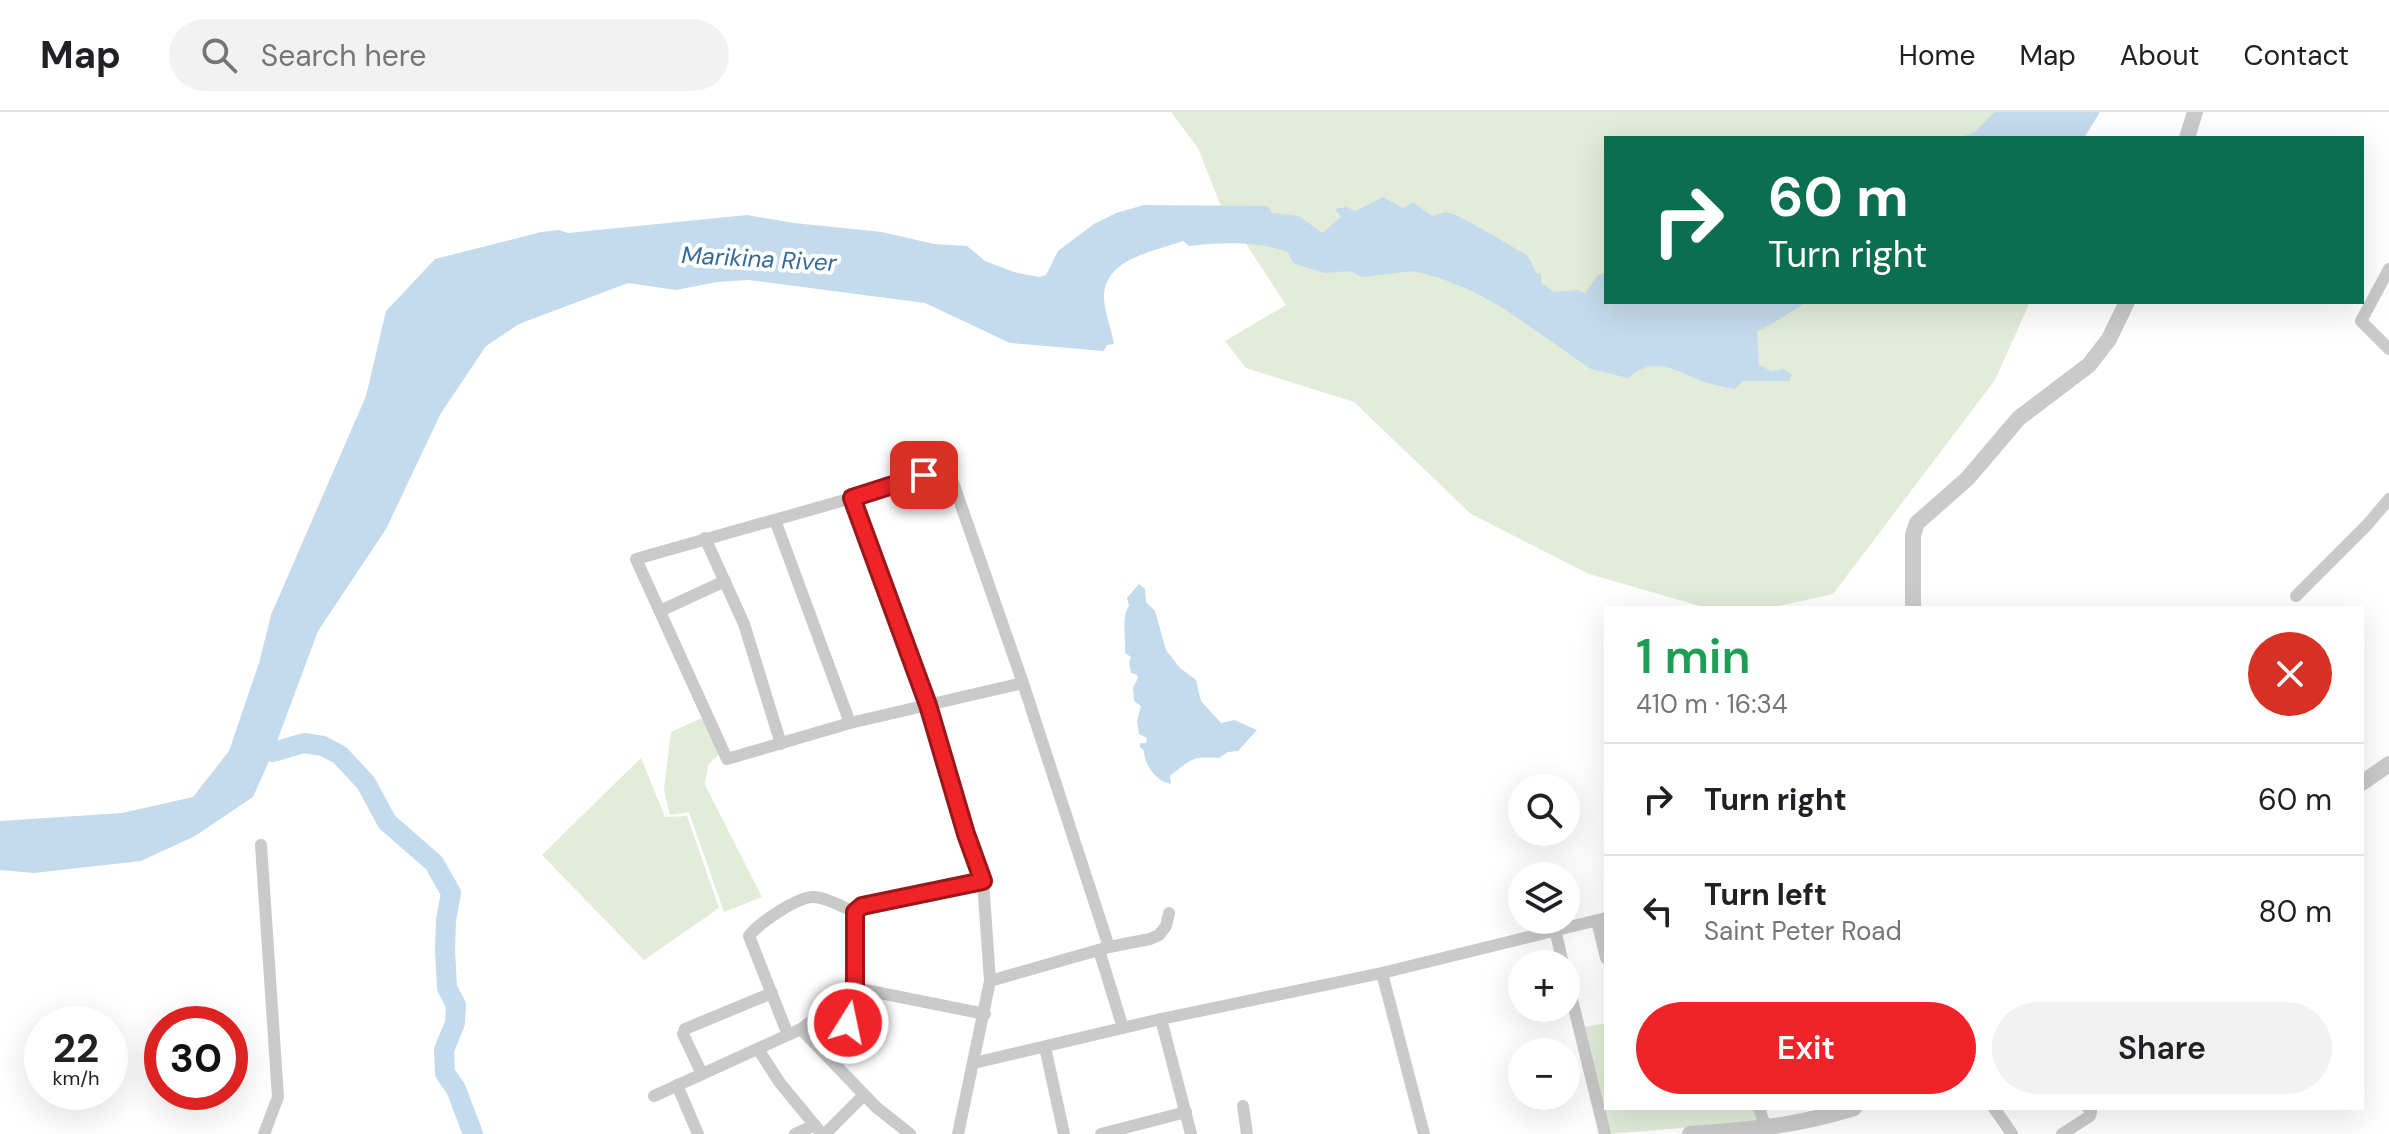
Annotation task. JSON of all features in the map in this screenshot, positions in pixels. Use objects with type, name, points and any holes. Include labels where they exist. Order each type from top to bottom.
[{"type":"street","points":[[2188,136],[2195,112]]},
{"type":"street","points":[[2389,269],[2361,321],[2389,349]]},
{"type":"street","points":[[1913,606],[1913,535],[1917,523],[1960,486],[2025,413],[2089,365],[2109,339],[2126,304]]},
{"type":"street","points":[[1023,683],[850,723],[727,759],[636,559],[948,468],[1023,683],[1104,949],[1123,1028]]},
{"type":"street","points":[[852,498],[928,705],[983,881],[990,981],[958,1134]]},
{"type":"street","points":[[2296,596],[2389,499]]},
{"type":"street","points":[[775,520],[850,723]]},
{"type":"street","points":[[705,538],[744,624],[781,744]]},
{"type":"street","points":[[660,611],[725,581]]},
{"type":"street","points":[[2364,782],[2389,764]]},
{"type":"street","points":[[261,845],[278,1097],[264,1134]]},
{"type":"street","points":[[837,1065],[855,988],[855,912],[862,906],[983,881]]},
{"type":"street","points":[[788,1035],[749,936],[789,906],[811,897],[855,912]]},
{"type":"street","points":[[990,981],[1159,935],[1166,926],[1169,913]]},
{"type":"street","points":[[1580,924],[1601,920],[1604,943]]},
{"type":"street","points":[[974,1063],[1161,1019],[1382,973],[1535,934]]},
{"type":"street","points":[[1382,973],[1424,1134]]},
{"type":"street","points":[[654,1096],[801,1029],[855,988],[985,1014]]},
{"type":"street","points":[[702,1074],[683,1034],[685,1029],[772,993]]},
{"type":"street","points":[[1161,1019],[1191,1134]]},
{"type":"street","points":[[1578,1022],[1605,1134]]},
{"type":"street","points":[[801,1029],[864,1095],[910,1134]]},
{"type":"street","points":[[1045,1047],[1064,1134]]},
{"type":"street","points":[[758,1049],[780,1083],[820,1131]]},
{"type":"street","points":[[677,1085],[698,1134]]},
{"type":"street","points":[[795,1134],[820,1131],[864,1095]]},
{"type":"street","points":[[1243,1106],[1247,1134]]},
{"type":"street","points":[[1760,1110],[1767,1132]]},
{"type":"street","points":[[1690,1134],[1767,1132],[1815,1114],[1841,1110]]},
{"type":"street","points":[[1995,1110],[2012,1134]]},
{"type":"street","points":[[2062,1134],[2090,1116],[2090,1110]]},
{"type":"street","points":[[1101,1134],[1186,1112]]},
{"type":"green space","points":[[1171,112],[2086,112],[2082,136],[1604,136],[1604,304],[2029,304],[1995,380],[1833,594],[1779,606],[1700,606],[1589,574],[1471,514],[1354,402],[1246,368],[1225,341],[1286,305],[1220,204],[1198,148]]},
{"type":"green space","points":[[704,717],[722,751],[708,765],[705,785],[762,897],[724,912],[689,812],[670,815],[664,790],[671,732]]},
{"type":"green space","points":[[641,758],[665,817],[687,816],[719,908],[644,960],[542,855]]},
{"type":"green space","points":[[1604,1023],[1604,1110],[1763,1110],[1768,1121],[1609,1134],[1584,1027]]},
{"type":"water","points":[[1995,112],[2100,112],[2085,136],[1964,136],[1975,132]]},
{"type":"water","name":"Marikina River","points":[[1383,197],[1403,208],[1413,202],[1432,216],[1445,212],[1456,215],[1528,256],[1536,273],[1541,274],[1541,283],[1554,292],[1577,290],[1585,293],[1598,275],[1604,274],[1604,304],[1804,304],[1757,331],[1759,365],[1771,371],[1784,369],[1792,375],[1789,381],[1743,381],[1735,389],[1704,382],[1666,367],[1647,367],[1628,378],[1591,369],[1503,308],[1440,278],[1413,271],[1362,277],[1350,271],[1324,273],[1293,263],[1288,252],[1252,244],[1189,246],[1183,241],[1123,264],[1107,282],[1104,294],[1114,344],[1107,345],[1104,351],[1010,343],[925,303],[748,280],[676,290],[628,283],[519,324],[486,346],[441,413],[386,529],[318,631],[253,797],[195,836],[141,861],[34,873],[0,870],[0,821],[122,813],[193,797],[229,751],[259,663],[271,615],[366,396],[386,311],[435,259],[541,232],[559,230],[568,233],[747,215],[882,232],[934,244],[967,246],[985,261],[1039,277],[1046,275],[1058,251],[1094,224],[1116,213],[1144,205],[1268,206],[1272,213],[1299,216],[1322,233],[1341,217],[1335,209],[1347,207],[1355,211]]},
{"type":"water","points":[[1139,584],[1145,589],[1146,602],[1155,611],[1166,650],[1180,668],[1196,680],[1201,701],[1221,723],[1234,720],[1257,730],[1238,751],[1228,752],[1219,758],[1198,758],[1188,762],[1170,776],[1171,784],[1152,772],[1140,747],[1140,743],[1146,743],[1147,738],[1139,734],[1137,721],[1141,706],[1134,701],[1133,688],[1138,678],[1131,673],[1131,657],[1125,653],[1124,628],[1129,606],[1127,598]]},
{"type":"waterway","points":[[273,752],[304,743],[323,746],[340,755],[366,783],[387,822],[434,863],[451,893],[445,950],[447,988],[456,1005],[455,1023],[444,1050],[445,1073],[456,1089],[473,1134]]},
{"type":"route","points":[[848,1023],[855,988],[855,912],[862,906],[983,881],[928,705],[852,498],[924,475]]}]
